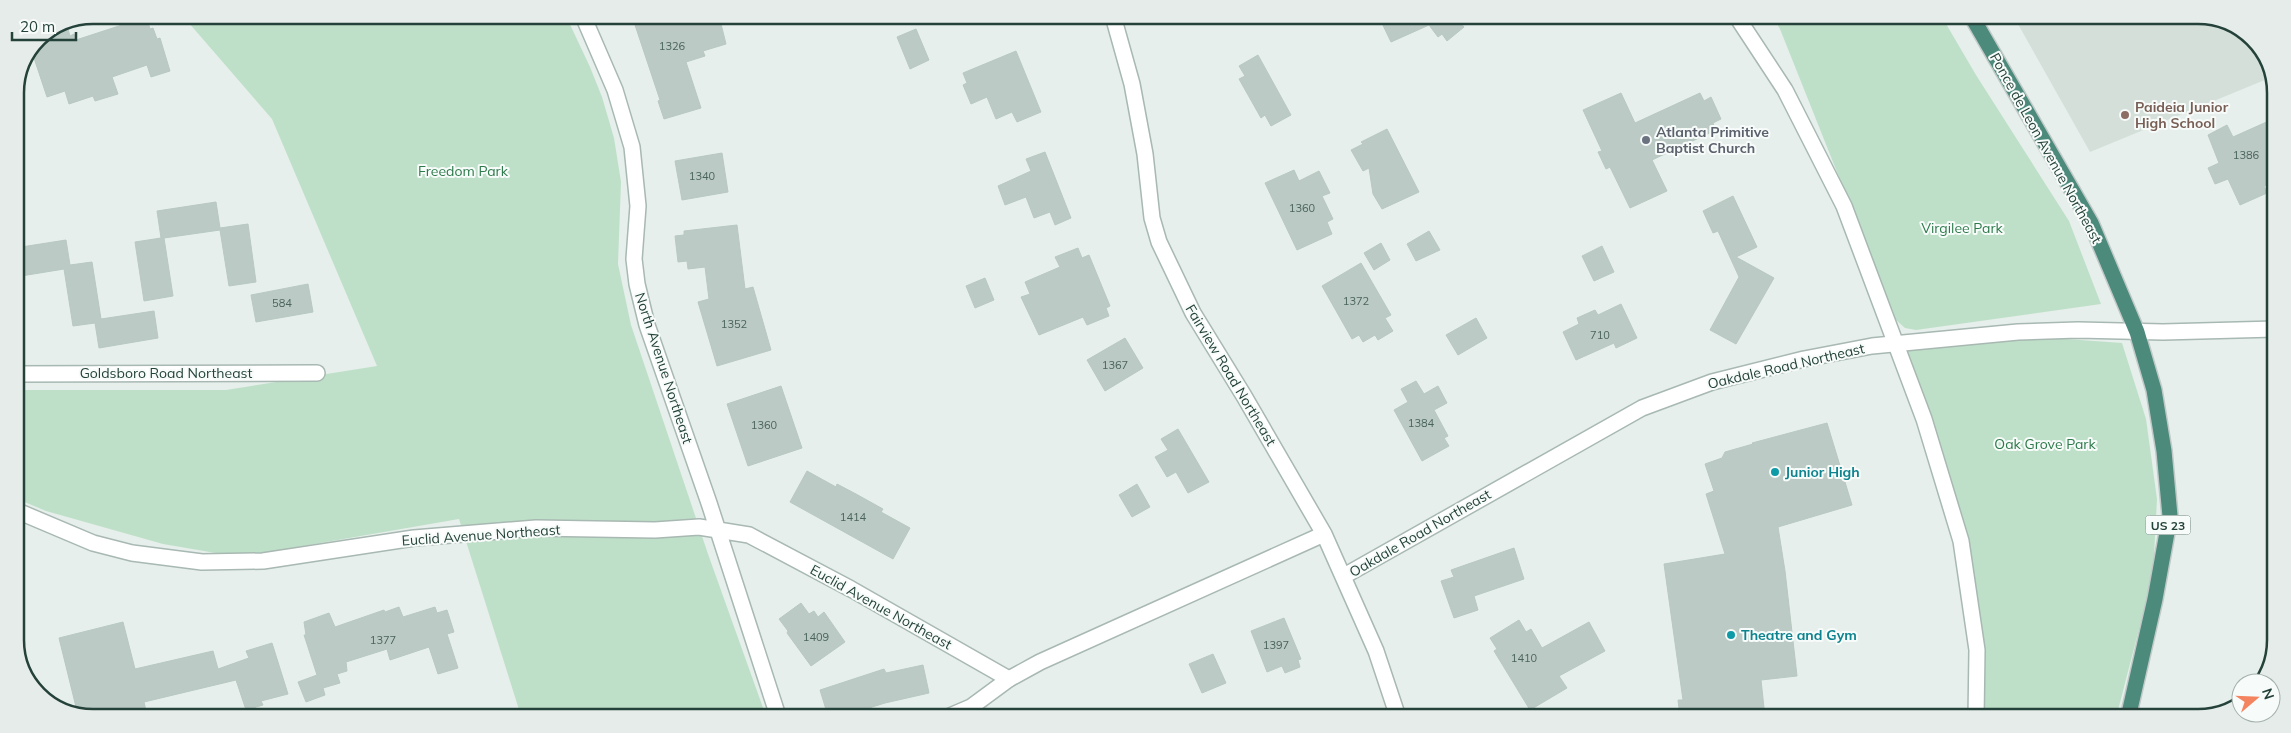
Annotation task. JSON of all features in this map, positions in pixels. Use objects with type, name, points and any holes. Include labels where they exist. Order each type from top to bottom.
[{"type":"highway","name":"Ponce de Leon Avenue Northeast","points":[[1976,24],[2091,223],[2137,332],[2154,390],[2164,451],[2170,516],[2155,599],[2130,709]]},
{"type":"street","name":"North Avenue Northeast","points":[[586,24],[615,90],[632,147],[638,206],[634,259],[637,284],[647,325],[718,530],[776,709]]},
{"type":"street","name":"Fairview Road Northeast","points":[[1115,24],[1132,84],[1145,154],[1152,218],[1161,249],[1193,313],[1244,396],[1324,534],[1376,651],[1395,709]]},
{"type":"street","points":[[1742,24],[1785,90],[1844,206],[1924,419],[1961,541],[1977,650],[1976,709]]},
{"type":"street","name":"Oakdale Road Northeast","points":[[1344,576],[1642,408],[1712,382],[1839,351],[1897,343],[2018,332],[2267,329]]},
{"type":"street","name":"Goldsboro Road Northeast","points":[[24,374],[317,373]]},
{"type":"street","name":"Euclid Avenue Northeast","points":[[24,514],[93,542],[132,553],[202,562],[263,561],[414,538],[536,528],[655,530],[699,527],[749,535],[926,631],[1008,679]]},
{"type":"street","points":[[966,709],[1008,679],[1040,662],[1324,534]]},
{"type":"shaded area","name":"Paideia Junior High School","points":[[2018,24],[2208,24],[2237,35],[2258,58],[2266,79],[2090,152]]},
{"type":"green space","name":"Freedom Park","points":[[190,24],[570,24],[602,97],[614,138],[621,182],[618,264],[631,325],[708,554],[763,709],[519,709],[459,519],[239,557],[163,544],[46,511],[24,502],[24,390],[226,390],[377,366],[272,119]]},
{"type":"green space","name":"Virgilee Park","points":[[1777,24],[1946,24],[1976,75],[2069,221],[2101,304],[1916,330],[1905,328],[1896,320]]},
{"type":"green space","name":"Oak Grove Park","points":[[2052,338],[2122,343],[2146,419],[2157,499],[2153,575],[2118,709],[1974,709],[1962,538],[1904,347]]},
{"type":"building","points":[[125,24],[149,24],[150,29],[153,28],[157,39],[160,38],[170,71],[151,77],[147,65],[112,77],[118,94],[95,101],[93,96],[69,104],[65,91],[47,97],[34,57],[35,54],[54,35],[66,29],[68,28],[70,36],[74,34],[76,40]]},
{"type":"building","points":[[635,24],[721,24],[726,44],[703,51],[705,56],[686,62],[701,108],[664,119],[658,101],[660,100]]},
{"type":"building","points":[[1382,24],[1462,24],[1464,27],[1447,41],[1442,34],[1438,37],[1429,25],[1391,42]]},
{"type":"building","points":[[916,29],[929,60],[910,69],[897,37]]},
{"type":"building","points":[[1016,51],[1041,112],[1017,122],[1012,112],[996,119],[987,97],[971,104],[963,85],[967,83],[963,73]]},
{"type":"building","points":[[1258,55],[1291,115],[1271,126],[1265,115],[1261,118],[1239,79],[1245,76],[1239,66]]},
{"type":"building","name":"Atlanta Primitive Baptist Church","points":[[1621,93],[1635,123],[1700,93],[1704,101],[1711,97],[1721,119],[1713,123],[1716,130],[1652,160],[1667,191],[1630,208],[1610,167],[1606,169],[1598,152],[1602,151],[1583,110]]},
{"type":"building","points":[[2267,122],[2267,185],[2264,186],[2267,193],[2240,205],[2228,179],[2215,184],[2208,168],[2219,163],[2208,135],[2227,125],[2233,137]]},
{"type":"building","points":[[1387,129],[1419,192],[1382,209],[1373,194],[1369,168],[1363,171],[1351,150],[1363,144],[1361,142]]},
{"type":"building","points":[[1045,152],[1071,218],[1055,225],[1050,212],[1034,218],[1026,197],[1005,205],[998,186],[1031,171],[1026,159]]},
{"type":"building","points":[[722,153],[728,192],[682,200],[675,161]]},
{"type":"building","points":[[1294,170],[1299,181],[1319,171],[1330,193],[1322,196],[1333,219],[1327,222],[1332,234],[1297,250],[1265,183]]},
{"type":"building","points":[[1733,196],[1757,247],[1736,257],[1774,278],[1736,344],[1710,330],[1739,277],[1718,231],[1713,233],[1703,211]]},
{"type":"building","points":[[216,202],[220,228],[248,224],[256,282],[229,286],[220,230],[164,238],[173,296],[144,301],[135,242],[161,238],[157,211]]},
{"type":"building","points":[[737,225],[745,289],[753,287],[771,350],[717,366],[698,302],[709,299],[705,267],[688,269],[687,261],[678,262],[675,236],[684,235],[684,231]]},
{"type":"building","points":[[1429,231],[1440,250],[1416,261],[1407,244]]},
{"type":"building","points":[[66,240],[70,265],[92,262],[101,319],[154,311],[158,338],[99,348],[95,323],[73,326],[64,269],[24,276],[24,247]]},
{"type":"building","points":[[1381,243],[1390,260],[1374,270],[1364,253]]},
{"type":"building","points":[[1602,246],[1614,272],[1594,281],[1582,256]]},
{"type":"building","points":[[1078,248],[1082,258],[1089,255],[1110,306],[1106,308],[1109,316],[1087,325],[1083,317],[1039,335],[1021,297],[1030,294],[1025,282],[1060,267],[1055,257]]},
{"type":"building","points":[[1361,263],[1391,315],[1385,318],[1393,331],[1378,340],[1375,335],[1363,342],[1359,335],[1352,339],[1322,286]]},
{"type":"building","points":[[985,278],[994,300],[975,308],[966,286]]},
{"type":"building","points":[[308,284],[313,312],[256,322],[251,295]]},
{"type":"building","points":[[1621,304],[1637,338],[1616,348],[1614,343],[1576,360],[1563,332],[1579,324],[1577,318],[1595,310],[1598,315]]},
{"type":"building","points":[[1476,318],[1487,338],[1458,355],[1446,335]]},
{"type":"building","points":[[1125,338],[1143,368],[1105,391],[1087,360]]},
{"type":"building","points":[[1416,381],[1424,394],[1438,386],[1447,403],[1434,410],[1448,436],[1444,438],[1449,446],[1422,461],[1394,410],[1408,402],[1401,389]]},
{"type":"building","points":[[781,386],[802,448],[748,466],[727,404]]},
{"type":"building","points":[[1827,423],[1852,505],[1778,527],[1797,676],[1761,680],[1764,709],[1679,709],[1678,700],[1683,700],[1664,564],[1725,554],[1706,494],[1714,491],[1705,464],[1722,458],[1725,452]]},
{"type":"building","points":[[1178,429],[1209,482],[1188,493],[1176,472],[1167,477],[1155,457],[1168,450],[1161,439]]},
{"type":"building","points":[[807,471],[836,487],[837,484],[856,494],[883,509],[881,512],[910,528],[893,559],[790,502]]},
{"type":"building","points":[[1137,484],[1150,507],[1132,517],[1119,495]]},
{"type":"building","points":[[1514,548],[1524,579],[1474,596],[1478,610],[1454,618],[1441,581],[1454,577],[1451,570]]},
{"type":"building","points":[[801,603],[809,614],[814,611],[818,617],[824,612],[845,642],[811,666],[779,619]]},
{"type":"building","points":[[399,607],[403,617],[435,607],[437,613],[447,610],[454,632],[447,634],[458,668],[438,674],[429,647],[390,660],[387,649],[346,662],[347,671],[337,674],[340,683],[323,688],[325,695],[306,702],[298,682],[317,675],[304,635],[306,635],[304,622],[329,613],[335,627],[384,610],[385,612]]},
{"type":"building","points":[[1284,618],[1301,659],[1298,660],[1300,667],[1285,673],[1282,666],[1267,672],[1251,631]]},
{"type":"building","points":[[1519,620],[1526,632],[1531,629],[1542,648],[1589,622],[1605,651],[1559,676],[1567,688],[1529,709],[1494,651],[1497,649],[1490,638]]},
{"type":"building","points":[[123,622],[135,669],[213,651],[218,669],[249,658],[246,651],[272,643],[288,694],[261,701],[263,705],[246,709],[236,680],[144,702],[146,709],[83,709],[76,707],[59,638]]},
{"type":"building","points":[[1213,654],[1226,683],[1202,693],[1189,664]]},
{"type":"building","points":[[923,665],[929,693],[866,709],[826,709],[820,690],[884,669],[886,673]]},
{"type":"place","name":"Paideia Junior High School","points":[[2125,115]]},
{"type":"place","name":"Atlanta Primitive Baptist Church","points":[[1646,140]]},
{"type":"place","name":"Junior High","points":[[1775,472]]},
{"type":"place","name":"Theatre and Gym","points":[[1731,635]]}]
